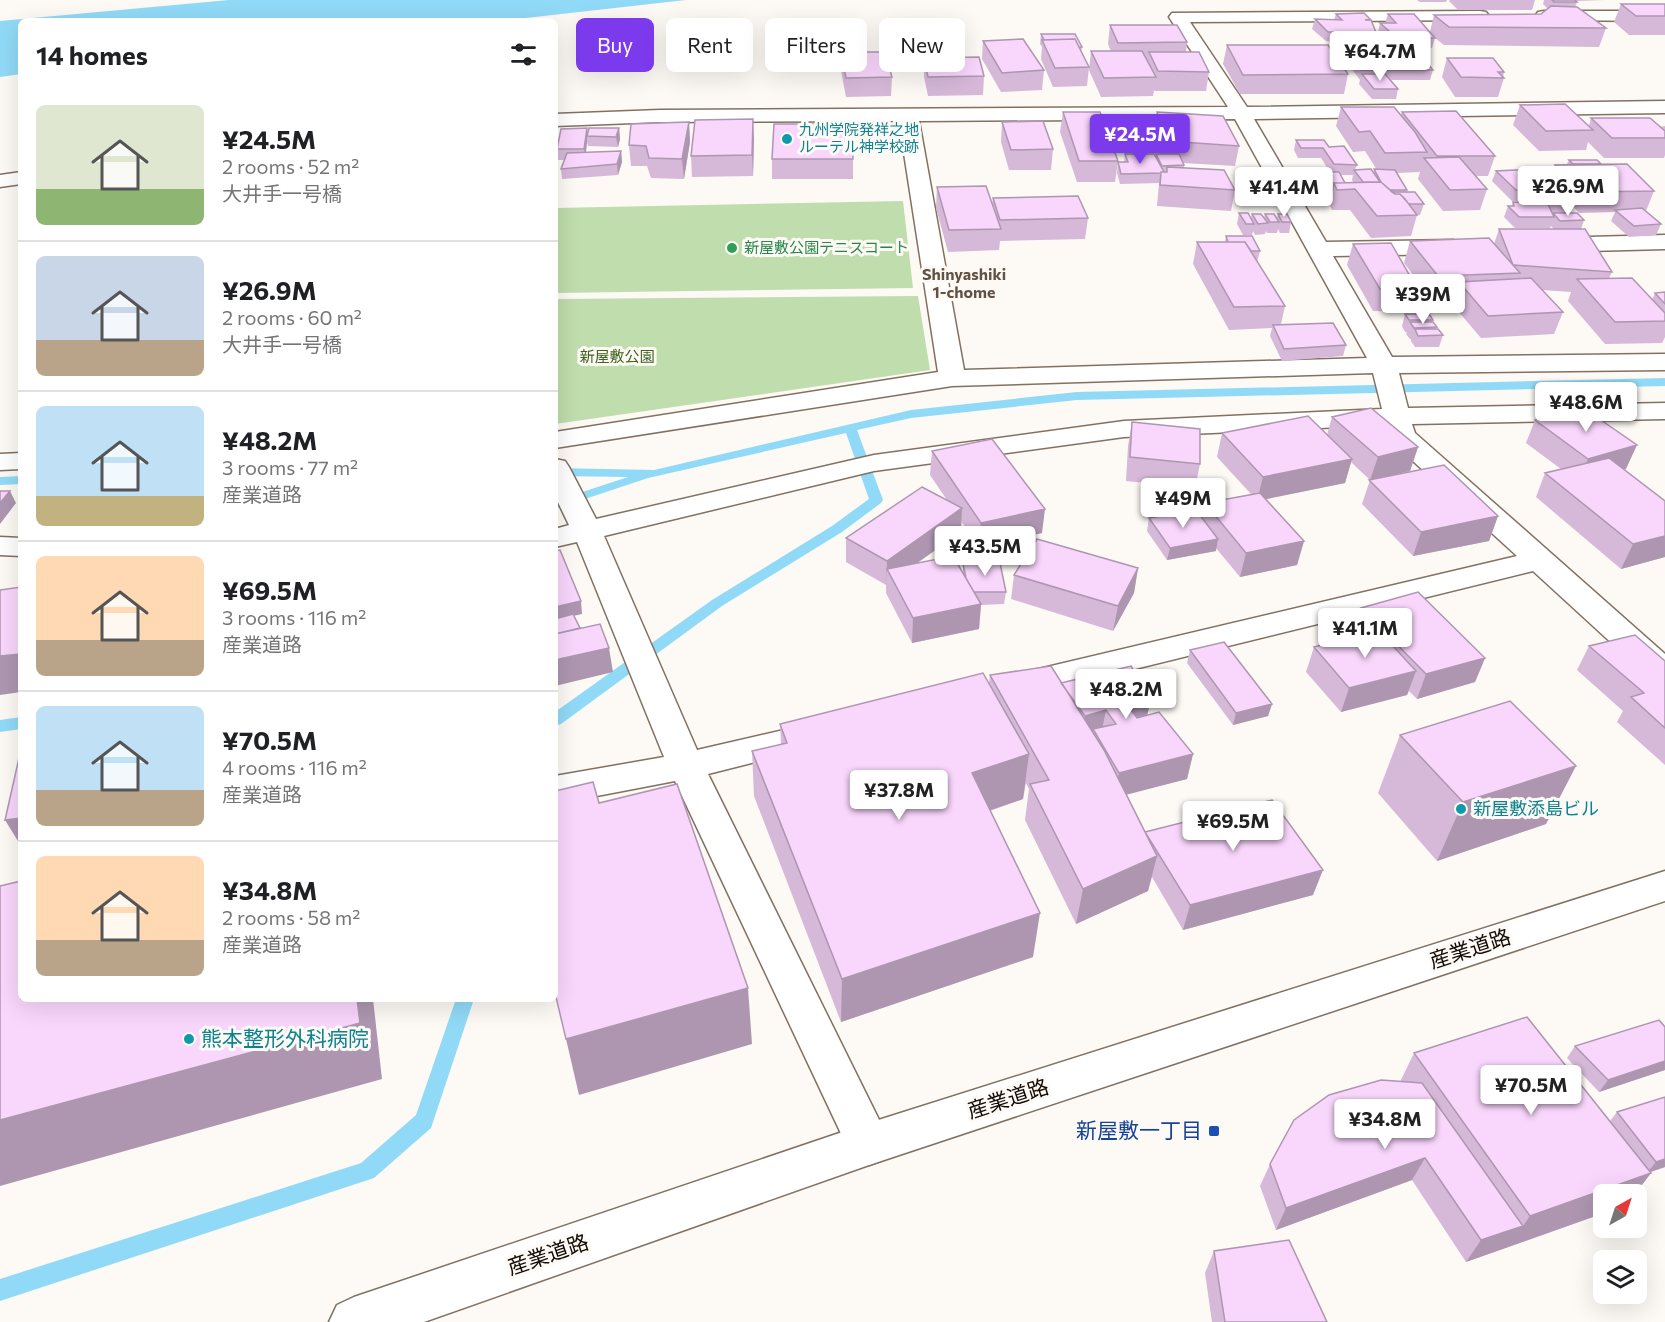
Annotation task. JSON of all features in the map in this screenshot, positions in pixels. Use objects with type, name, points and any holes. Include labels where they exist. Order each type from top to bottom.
[{"type":"street","points":[[1495,16],[1366,8],[1178,17],[1241,113],[1320,249],[1385,369],[1402,436],[1665,674]]},
{"type":"street","points":[[1530,16],[1665,16]]},
{"type":"street","points":[[558,120],[660,116],[1241,113],[1665,107]]},
{"type":"street","points":[[908,115],[952,378]]},
{"type":"street","points":[[0,181],[18,178]]},
{"type":"street","points":[[1534,245],[1665,242]]},
{"type":"street","points":[[1320,249],[1475,246]]},
{"type":"street","points":[[558,440],[952,378],[1665,362]]},
{"type":"street","points":[[574,528],[874,463],[1124,429],[1394,409],[1665,411]]},
{"type":"street","points":[[0,462],[18,461]]},
{"type":"street","points":[[558,477],[574,528],[869,1144]]},
{"type":"street","points":[[0,546],[18,547]]},
{"type":"street","points":[[987,693],[1540,560]]},
{"type":"street","points":[[558,789],[686,766],[848,727]]},
{"type":"street","name":"産業道路","points":[[354,1322],[869,1144],[1665,886]]},
{"type":"green space","name":"新屋敷公園テニスコート","points":[[903,201],[913,288],[558,293],[558,208]]},
{"type":"green space","name":"新屋敷公園","points":[[918,296],[930,370],[558,424],[558,299]]},
{"type":"water","points":[[229,0],[686,0],[525,18],[33,18]]},
{"type":"water","points":[[18,19],[18,74],[0,77],[0,21]]},
{"type":"building","points":[[1552,0],[1575,0],[1577,2],[1554,2]]},
{"type":"building","points":[[1621,4],[1665,4],[1665,16],[1636,16]]},
{"type":"building","points":[[1551,6],[1577,7],[1606,28],[1449,27],[1434,15],[1541,14]]},
{"type":"building","points":[[1364,13],[1370,19],[1365,20],[1371,20],[1378,37],[1361,38],[1353,32],[1328,32],[1315,19],[1342,20],[1336,14]]},
{"type":"building","points":[[1388,14],[1414,14],[1435,38],[1397,38],[1380,23],[1396,23]]},
{"type":"building","points":[[1110,25],[1177,25],[1187,42],[1118,43]]},
{"type":"building","points":[[1041,34],[1075,34],[1082,47],[1079,47],[1075,39],[1044,40]]},
{"type":"building","points":[[1023,39],[1044,70],[1002,73],[983,41]]},
{"type":"building","points":[[1075,39],[1089,67],[1055,68],[1042,40]]},
{"type":"building","points":[[1227,45],[1328,45],[1348,74],[1243,75]]},
{"type":"building","points":[[1091,51],[1142,51],[1156,77],[1104,78]]},
{"type":"building","points":[[867,52],[879,52],[879,72],[891,72],[892,77],[846,78],[845,72],[867,72]]},
{"type":"building","points":[[1149,52],[1199,52],[1209,72],[1158,71]]},
{"type":"building","points":[[965,57],[979,57],[984,76],[928,77],[927,72],[965,72]]},
{"type":"building","points":[[1353,58],[1423,58],[1433,70],[1362,70]]},
{"type":"building","points":[[1447,58],[1493,58],[1504,72],[1498,72],[1504,78],[1461,77]]},
{"type":"building","points":[[1362,74],[1385,74],[1398,89],[1374,89]]},
{"type":"building","points":[[1565,104],[1593,130],[1546,131],[1520,105]]},
{"type":"building","points":[[1341,107],[1394,107],[1415,132],[1427,152],[1385,153],[1370,131],[1359,132]]},
{"type":"building","points":[[1456,111],[1495,156],[1437,156],[1402,112]]},
{"type":"building","points":[[1063,112],[1100,112],[1118,161],[1079,161]]},
{"type":"building","points":[[1157,112],[1223,116],[1239,146],[1167,141]]},
{"type":"building","points":[[1591,118],[1650,118],[1665,131],[1665,138],[1612,138]]},
{"type":"building","points":[[753,119],[752,155],[691,156],[695,120]]},
{"type":"building","points":[[1043,121],[1053,149],[1011,150],[1002,122]]},
{"type":"building","points":[[689,122],[682,159],[649,158],[646,146],[629,145],[631,124]]},
{"type":"building","points":[[774,124],[852,124],[853,159],[772,159]]},
{"type":"building","points":[[587,128],[584,149],[558,149],[561,129]]},
{"type":"building","points":[[589,128],[619,128],[616,137],[587,136]]},
{"type":"building","points":[[1296,140],[1324,140],[1329,147],[1344,146],[1357,165],[1334,164],[1323,148],[1301,148]]},
{"type":"building","points":[[621,151],[617,164],[561,169],[567,153]]},
{"type":"building","points":[[1125,154],[1154,154],[1164,172],[1121,174],[1118,162],[1128,162]]},
{"type":"building","points":[[1156,154],[1179,154],[1184,165],[1162,166]]},
{"type":"building","points":[[1459,157],[1487,189],[1450,190],[1424,158]]},
{"type":"building","points":[[1569,160],[1597,160],[1601,164],[1573,164]]},
{"type":"building","points":[[1627,164],[1654,191],[1587,192],[1575,180],[1567,180],[1555,165]]},
{"type":"building","points":[[1167,167],[1224,170],[1235,190],[1160,185],[1161,172],[1167,172]]},
{"type":"building","points":[[1371,169],[1380,182],[1363,182],[1354,170]]},
{"type":"building","points":[[1374,169],[1395,170],[1407,190],[1390,190],[1381,182]]},
{"type":"building","points":[[1536,169],[1557,188],[1516,190],[1496,171]]},
{"type":"building","points":[[1304,172],[1339,172],[1345,183],[1334,183],[1332,192],[1316,192]]},
{"type":"building","points":[[1381,182],[1395,194],[1400,194],[1417,215],[1377,216],[1355,189],[1337,190],[1334,183]]},
{"type":"building","points":[[986,186],[1001,229],[949,230],[937,187]]},
{"type":"building","points":[[1523,191],[1562,191],[1572,202],[1547,202],[1554,217],[1519,217],[1508,206],[1514,206],[1513,202],[1533,203]]},
{"type":"building","points":[[1392,192],[1415,192],[1424,204],[1409,204],[1400,194]]},
{"type":"building","points":[[1078,196],[1088,218],[1000,220],[993,198]]},
{"type":"building","points":[[1642,208],[1661,224],[1634,226],[1615,210]]},
{"type":"building","points":[[1239,213],[1248,213],[1254,224],[1246,224]]},
{"type":"building","points":[[1553,213],[1577,213],[1584,220],[1560,221]]},
{"type":"building","points":[[1252,214],[1261,214],[1268,223],[1258,224]]},
{"type":"building","points":[[1265,214],[1274,214],[1279,222],[1270,222]]},
{"type":"building","points":[[1278,214],[1287,214],[1291,222],[1282,222]]},
{"type":"building","points":[[1499,229],[1585,229],[1612,272],[1513,265]]},
{"type":"building","points":[[1226,236],[1252,236],[1260,251],[1251,251],[1245,242],[1228,242]]},
{"type":"building","points":[[1489,238],[1520,273],[1438,276],[1410,241]]},
{"type":"building","points":[[1197,242],[1245,242],[1285,306],[1234,307]]},
{"type":"building","points":[[1391,243],[1418,290],[1380,289],[1353,244]]},
{"type":"building","points":[[1531,278],[1563,312],[1488,316],[1459,282]]},
{"type":"building","points":[[1632,278],[1665,313],[1665,321],[1615,322],[1577,279]]},
{"type":"building","points":[[1665,292],[1665,304],[1655,293]]},
{"type":"building","points":[[1405,314],[1429,314],[1433,320],[1409,320]]},
{"type":"building","points":[[1410,322],[1433,322],[1437,327],[1414,328]]},
{"type":"building","points":[[1333,323],[1346,345],[1284,349],[1273,325]]},
{"type":"building","points":[[1415,329],[1438,329],[1443,335],[1418,336]]},
{"type":"building","points":[[1582,407],[1637,445],[1588,459],[1535,420]]},
{"type":"building","points":[[1371,408],[1418,447],[1378,457],[1332,417]]},
{"type":"building","points":[[1308,416],[1352,459],[1263,477],[1222,433]]},
{"type":"building","points":[[1132,422],[1200,429],[1200,464],[1130,457]]},
{"type":"building","points":[[992,439],[1045,509],[981,523],[932,451]]},
{"type":"building","points":[[1609,458],[1665,501],[1665,536],[1633,544],[1545,473]]},
{"type":"building","points":[[1444,465],[1498,516],[1421,532],[1369,480]]},
{"type":"building","points":[[922,487],[962,508],[887,561],[846,538]]},
{"type":"building","points":[[0,491],[10,491],[0,503]]},
{"type":"building","points":[[1260,493],[1304,541],[1246,553],[1205,503]]},
{"type":"building","points":[[1196,510],[1218,539],[1170,548],[1149,518]]},
{"type":"building","points":[[1037,539],[1138,568],[1118,606],[1014,575]]},
{"type":"building","points":[[558,550],[560,550],[581,601],[558,606]]},
{"type":"building","points":[[953,556],[981,604],[913,618],[887,569]]},
{"type":"building","points":[[1000,563],[1006,592],[974,592],[966,578],[963,564]]},
{"type":"building","points":[[18,587],[18,654],[0,656],[0,590]]},
{"type":"building","points":[[1418,592],[1485,658],[1426,674],[1361,608]]},
{"type":"building","points":[[573,614],[580,628],[558,633],[558,618]]},
{"type":"building","points":[[600,624],[609,648],[558,659],[558,633]]},
{"type":"building","points":[[1379,631],[1416,671],[1349,688],[1314,647]]},
{"type":"building","points":[[1635,635],[1665,661],[1665,728],[1631,697],[1644,693],[1589,646]]},
{"type":"building","points":[[1224,642],[1272,704],[1236,713],[1190,650]]},
{"type":"building","points":[[1051,666],[1104,750],[1157,856],[1083,889],[1030,784],[1049,780],[990,675]]},
{"type":"building","points":[[1131,666],[1151,700],[1127,705],[1137,718],[1159,712],[1193,754],[1119,773],[1093,729],[1116,724],[1106,710],[1085,716],[1061,683]]},
{"type":"building","points":[[983,673],[1029,754],[972,773],[1040,913],[842,979],[752,751],[787,743],[780,724]]},
{"type":"building","points":[[1510,701],[1576,766],[1463,802],[1400,735]]},
{"type":"building","points":[[18,762],[18,818],[5,820]]},
{"type":"building","points":[[593,782],[599,803],[677,784],[748,988],[566,1039],[557,1002],[558,790]]},
{"type":"building","points":[[1272,800],[1323,870],[1190,905],[1145,832]]},
{"type":"building","points":[[18,882],[18,1002],[357,1002],[360,1023],[0,1120],[0,886]]},
{"type":"building","points":[[1527,1017],[1651,1173],[1620,1184],[1593,1184],[1593,1194],[1530,1216],[1414,1053]]},
{"type":"building","points":[[1659,1020],[1665,1027],[1665,1061],[1608,1080],[1575,1046]]},
{"type":"building","points":[[1381,1080],[1422,1083],[1523,1226],[1481,1240],[1425,1158],[1286,1208],[1270,1164],[1294,1120],[1329,1095]]},
{"type":"building","points":[[1665,1097],[1665,1159],[1656,1162],[1617,1112]]},
{"type":"building","points":[[1289,1240],[1327,1322],[1225,1322],[1214,1251]]},
{"type":"waterway","points":[[850,428],[911,414],[1077,396],[1665,382]]},
{"type":"waterway","points":[[558,472],[654,474],[850,428]]},
{"type":"waterway","points":[[558,718],[717,603],[837,529],[876,500],[850,428]]},
{"type":"waterway","points":[[558,504],[642,477]]},
{"type":"waterway","points":[[0,481],[18,480]]},
{"type":"waterway","points":[[0,726],[18,723]]},
{"type":"waterway","points":[[0,1290],[367,1171],[424,1121],[464,1002]]},
{"type":"place","name":"九州学院発祥之地 ルーテル神学校跡","points":[[787,139]]},
{"type":"place","name":"新屋敷公園テニスコート","points":[[732,248]]},
{"type":"place","name":"新屋敷添島ビル","points":[[1461,809]]},
{"type":"place","name":"熊本整形外科病院","points":[[189,1039]]},
{"type":"place","name":"新屋敷一丁目","points":[[1214,1131]]},
{"type":"district","name":"Shinyashiki 1-chome","points":[[964,283]]}]
